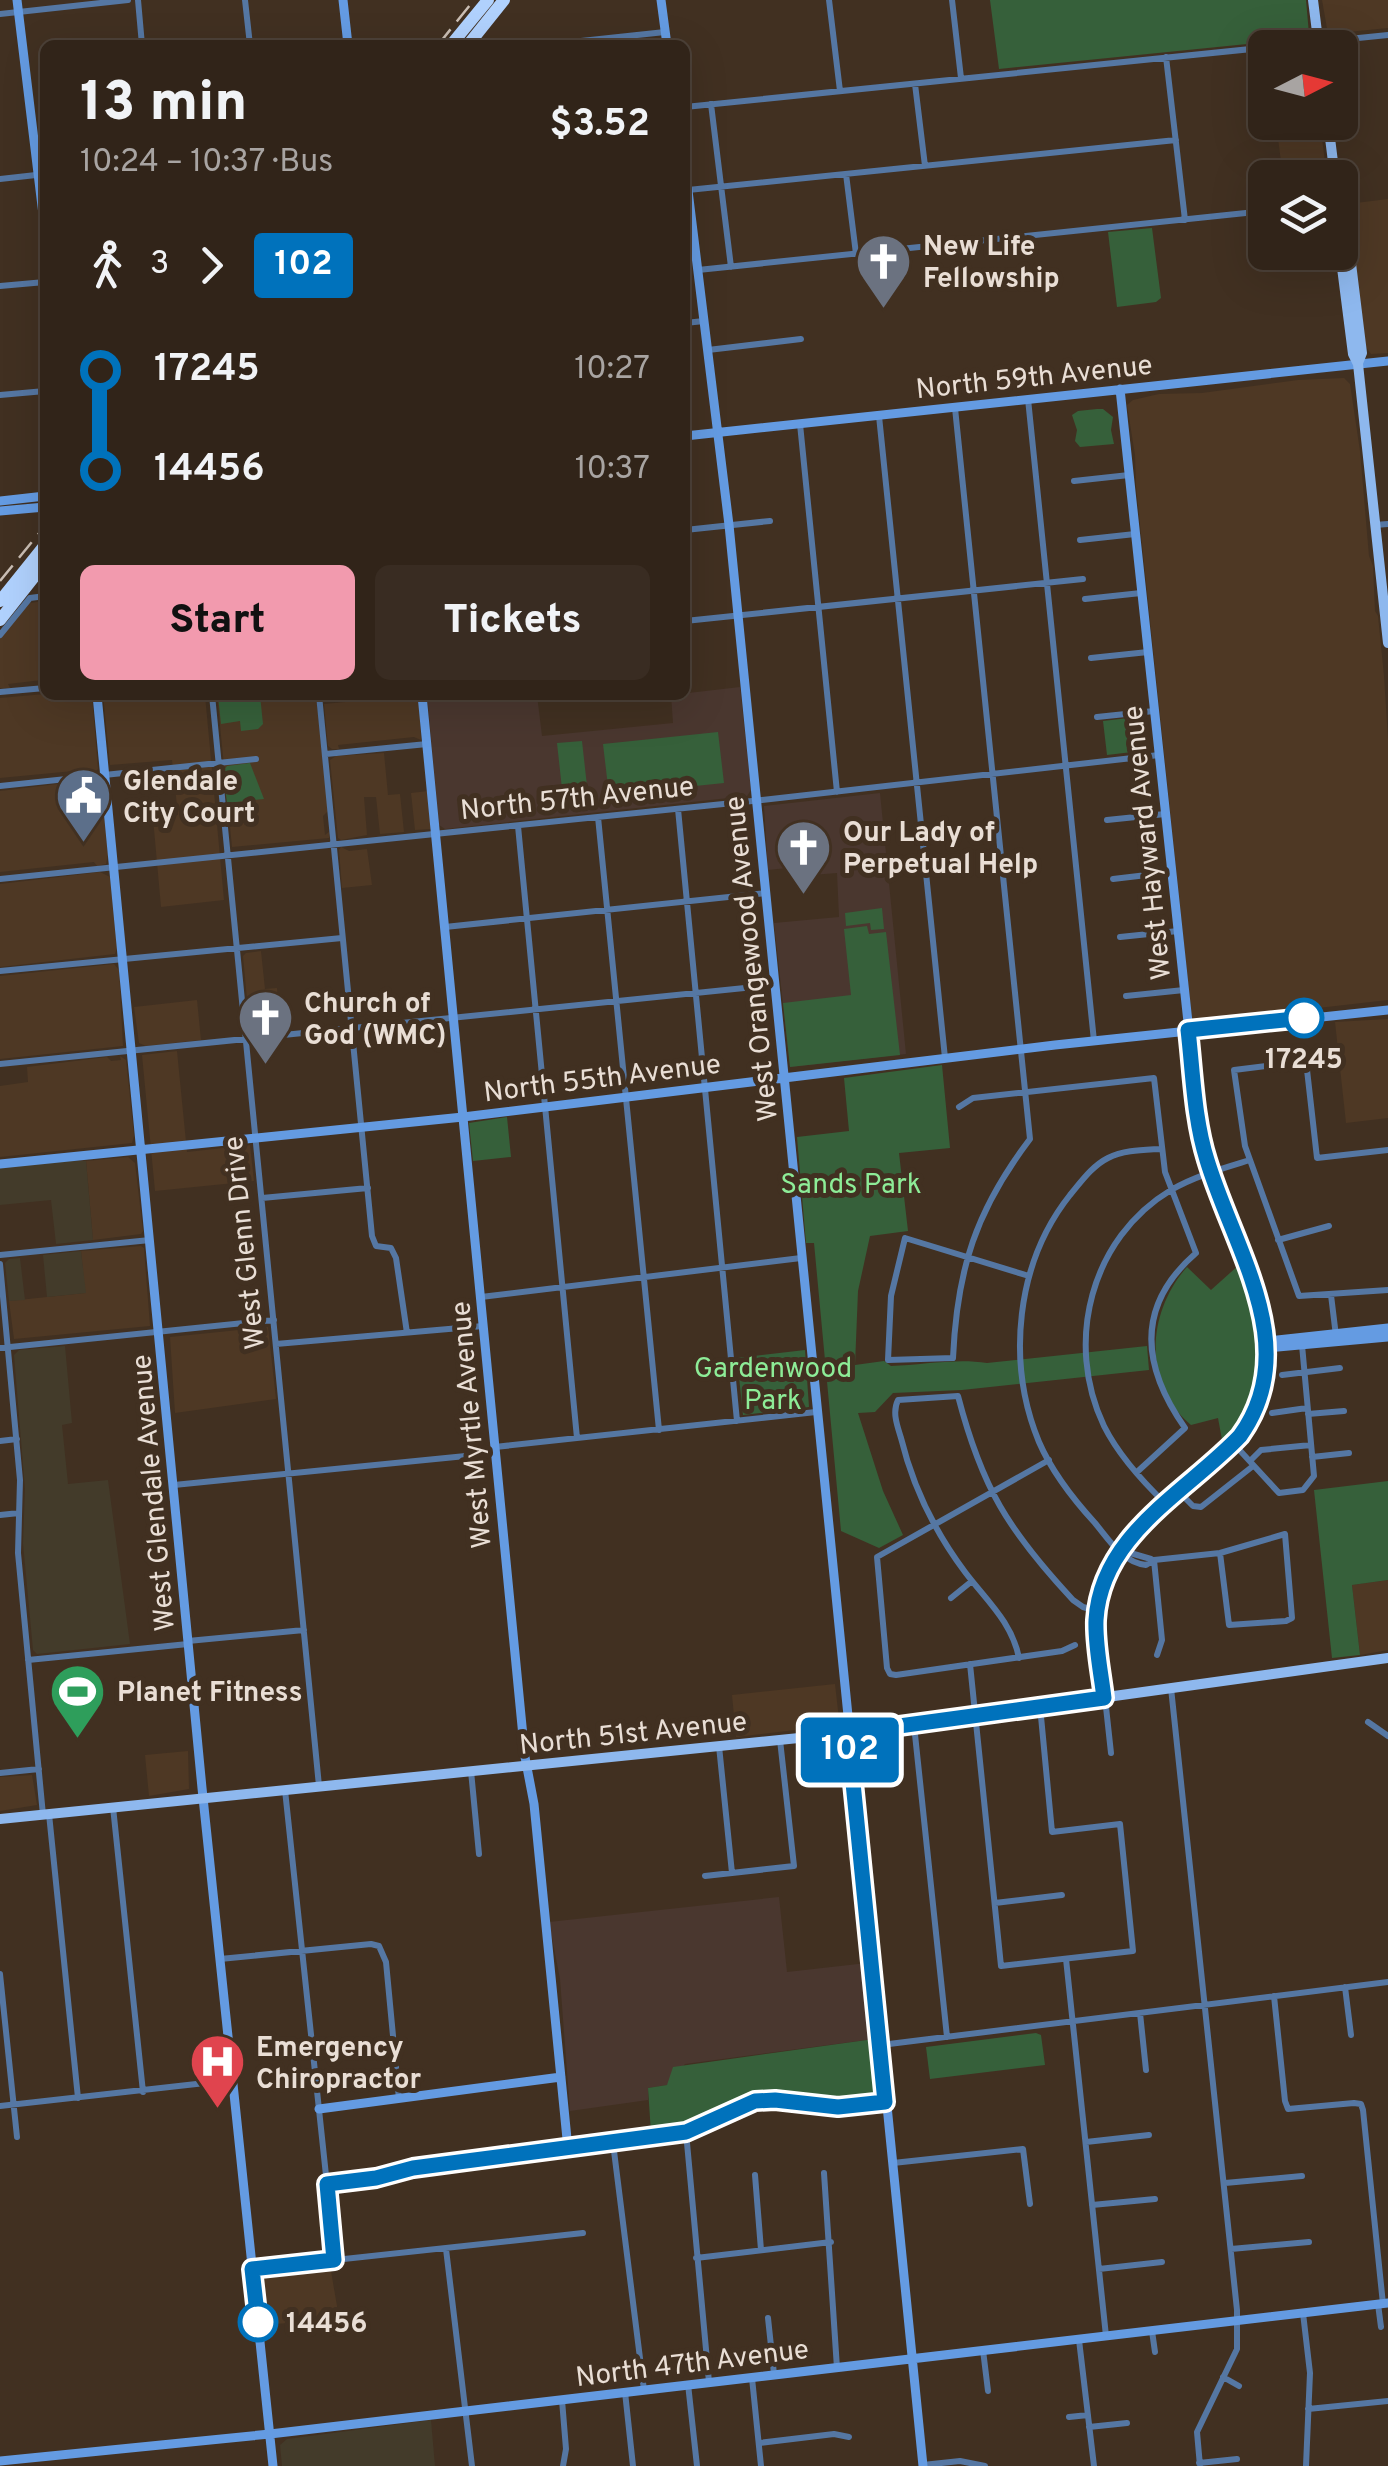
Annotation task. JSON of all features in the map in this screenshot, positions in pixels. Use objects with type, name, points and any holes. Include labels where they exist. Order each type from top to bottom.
[{"type":"highway","points":[[455,40],[488,0]]},
{"type":"highway","points":[[472,40],[504,0]]},
{"type":"highway","points":[[0,600],[40,552]]},
{"type":"highway","points":[[0,620],[40,569]]},
{"type":"main road","points":[[1313,0],[1317,30]]},
{"type":"main road","points":[[1345,270],[1388,643]]},
{"type":"main road","name":"North 51st Avenue","points":[[0,1819],[848,1733],[1388,1658]]},
{"type":"street","points":[[0,14],[17,6],[128,0]]},
{"type":"street","points":[[138,0],[142,40]]},
{"type":"street","points":[[245,0],[249,40]]},
{"type":"street","points":[[342,0],[347,40]]},
{"type":"street","points":[[661,0],[666,40]]},
{"type":"street","points":[[828,0],[840,91]]},
{"type":"street","points":[[952,0],[961,78]]},
{"type":"street","points":[[17,6],[40,161]]},
{"type":"street","points":[[590,40],[665,32]]},
{"type":"street","points":[[1358,39],[1388,35]]},
{"type":"street","points":[[690,106],[1248,51]]},
{"type":"street","points":[[1166,58],[1186,220]]},
{"type":"street","points":[[915,84],[925,166]]},
{"type":"street","points":[[711,104],[732,267]]},
{"type":"street","points":[[690,190],[1176,140]]},
{"type":"street","points":[[0,178],[40,174]]},
{"type":"street","points":[[846,174],[856,254]]},
{"type":"street","name":"West Orangewood Avenue","points":[[690,207],[729,526],[923,2466]]},
{"type":"street","points":[[690,268],[732,267],[1248,213]]},
{"type":"street","points":[[0,286],[40,282]]},
{"type":"street","points":[[690,322],[704,320]]},
{"type":"street","points":[[708,350],[801,340]]},
{"type":"street","name":"North 59th Avenue","points":[[690,435],[1388,361]]},
{"type":"street","name":"West Hayward Avenue","points":[[1104,1698],[1096,1636],[1104,1582],[1119,1550],[1234,1443],[1252,1420],[1267,1376],[1268,1345],[1258,1297],[1200,1134],[1120,389]]},
{"type":"street","points":[[0,395],[40,391]]},
{"type":"street","points":[[1028,398],[1094,1041]]},
{"type":"street","points":[[956,408],[1030,1139],[980,1215],[966,1255],[955,1308],[953,1358],[888,1360],[892,1296],[905,1238],[966,1255],[1030,1276]]},
{"type":"street","points":[[879,416],[945,1058]]},
{"type":"street","points":[[800,424],[837,792]]},
{"type":"street","points":[[1074,481],[1129,475]]},
{"type":"street","points":[[0,501],[40,497]]},
{"type":"street","points":[[0,511],[40,508]]},
{"type":"street","points":[[690,530],[770,521]]},
{"type":"street","points":[[1375,525],[1388,524]]},
{"type":"street","points":[[1080,540],[1135,534]]},
{"type":"street","points":[[690,621],[1084,579]]},
{"type":"street","points":[[1086,599],[1142,593]]},
{"type":"street","points":[[0,635],[30,598],[40,597]]},
{"type":"street","points":[[1091,658],[1148,652]]},
{"type":"street","points":[[0,692],[40,688]]},
{"type":"street","name":"West Glendale Avenue","points":[[97,700],[203,1798],[273,2466]]},
{"type":"street","name":"West Glenn Drive","points":[[212,700],[320,1786]]},
{"type":"street","points":[[320,700],[374,1243],[394,1252],[407,1333]]},
{"type":"street","name":"West Myrtle Avenue","points":[[423,700],[568,2149]]},
{"type":"street","points":[[1097,717],[1154,711]]},
{"type":"street","points":[[326,754],[427,744]]},
{"type":"street","name":"North 57th Avenue","points":[[0,879],[1159,755]]},
{"type":"street","points":[[0,786],[256,760]]},
{"type":"street","points":[[678,809],[738,1421]]},
{"type":"street","points":[[1107,820],[1165,814]]},
{"type":"street","points":[[598,817],[659,1430]]},
{"type":"street","points":[[518,826],[577,1438]]},
{"type":"street","points":[[1114,878],[1172,872]]},
{"type":"street","points":[[445,926],[766,892]]},
{"type":"street","points":[[1120,937],[1178,932]]},
{"type":"street","points":[[0,972],[342,938]]},
{"type":"street","points":[[0,1064],[774,985]]},
{"type":"street","points":[[1126,996],[1184,990]]},
{"type":"street","name":"North 55th Avenue","points":[[0,1164],[463,1117],[1021,1049],[1388,1010]]},
{"type":"street","points":[[1388,1150],[1317,1158],[1306,1062],[1234,1070],[1240,1126],[1299,1296],[1388,1290]]},
{"type":"street","points":[[959,1107],[973,1098],[1154,1078],[1160,1148],[1196,1253],[1164,1291],[1153,1325],[1152,1353],[1159,1388],[1185,1428],[1137,1472]]},
{"type":"street","points":[[1160,1148],[1106,1158],[1093,1168],[1050,1226],[1030,1276],[1022,1314],[1020,1357],[1030,1414],[1049,1460],[1076,1502],[1124,1558],[1146,1564],[1220,1553],[1285,1534],[1292,1618],[1229,1625],[1220,1553]]},
{"type":"street","points":[[1166,1504],[1105,1428],[1096,1407],[1088,1374],[1086,1332],[1094,1285],[1110,1249],[1140,1214],[1172,1190],[1250,1160]]},
{"type":"street","points":[[262,1198],[368,1188]]},
{"type":"street","points":[[1278,1240],[1329,1226]]},
{"type":"street","points":[[0,1255],[150,1240]]},
{"type":"street","points":[[481,1297],[801,1258]]},
{"type":"street","points":[[0,1264],[4,1347],[17,1439],[18,1547],[28,1660],[78,2098]]},
{"type":"street","points":[[1331,1295],[1336,1338]]},
{"type":"street","points":[[4,1347],[274,1320]]},
{"type":"street","points":[[276,1344],[483,1326]]},
{"type":"street","points":[[1268,1345],[1302,1345],[1388,1328]]},
{"type":"street","points":[[1268,1345],[1388,1337]]},
{"type":"street","points":[[1234,1443],[1272,1489],[1284,1494],[1308,1485],[1314,1476],[1302,1345]]},
{"type":"street","points":[[1282,1374],[1340,1368]]},
{"type":"street","points":[[1019,1658],[1009,1628],[934,1525],[909,1467],[898,1425],[898,1400],[958,1396],[970,1446],[1014,1530],[1078,1604],[1097,1611]]},
{"type":"street","points":[[1272,1412],[1344,1411]]},
{"type":"street","points":[[174,1485],[816,1412]]},
{"type":"street","points":[[0,1440],[17,1439]]},
{"type":"street","points":[[1180,1492],[1194,1506],[1202,1507],[1252,1463],[1261,1450],[1311,1445]]},
{"type":"street","points":[[1312,1457],[1349,1453]]},
{"type":"street","points":[[1049,1460],[876,1558],[890,1674],[1019,1658],[1075,1646]]},
{"type":"street","points":[[0,1516],[20,1514]]},
{"type":"street","points":[[1154,1560],[1162,1640],[1156,1655]]},
{"type":"street","points":[[951,1598],[972,1581]]},
{"type":"street","points":[[28,1660],[304,1630]]},
{"type":"street","points":[[970,1664],[1001,1966],[1134,1951],[1120,1824],[1052,1832],[1040,1706]]},
{"type":"street","points":[[1170,1688],[1237,2321],[1237,2349],[1200,2423],[1199,2464],[1237,2460]]},
{"type":"street","points":[[1104,1698],[1111,1753]]},
{"type":"street","points":[[1368,1722],[1388,1736]]},
{"type":"street","points":[[914,1724],[946,2037]]},
{"type":"street","points":[[705,1876],[794,1866],[780,1740]]},
{"type":"street","points":[[718,1746],[732,1873]]},
{"type":"street","points":[[0,1773],[39,1769]]},
{"type":"street","points":[[470,1771],[479,1854]]},
{"type":"street","points":[[285,1790],[334,2260]]},
{"type":"street","points":[[113,1808],[143,2092]]},
{"type":"street","points":[[994,1903],[1062,1895]]},
{"type":"street","points":[[220,1959],[379,1946],[386,1962],[399,2100]]},
{"type":"street","points":[[1066,1959],[1106,2336]]},
{"type":"street","points":[[0,1974],[17,2137]]},
{"type":"street","points":[[880,2045],[1388,1982]]},
{"type":"street","points":[[1345,1987],[1351,2035]]},
{"type":"street","points":[[1274,1996],[1284,2102],[1288,2109],[1361,2104],[1383,2304],[1381,2327]]},
{"type":"street","points":[[1140,2013],[1146,2070]]},
{"type":"street","points":[[318,2109],[561,2078]]},
{"type":"street","points":[[0,2106],[232,2080]]},
{"type":"street","points":[[327,2184],[376,2178],[413,2168],[686,2132],[755,2101],[838,2107],[885,2102]]},
{"type":"street","points":[[686,2132],[709,2382]]},
{"type":"street","points":[[1086,2142],[1149,2136]]},
{"type":"street","points":[[613,2143],[644,2390]]},
{"type":"street","points":[[892,2163],[1024,2149],[1030,2204]]},
{"type":"street","points":[[824,2173],[837,2368]]},
{"type":"street","points":[[756,2176],[761,2250]]},
{"type":"street","points":[[1224,2183],[1302,2176]]},
{"type":"street","points":[[1092,2205],[1155,2199]]},
{"type":"street","points":[[252,2269],[582,2232]]},
{"type":"street","points":[[696,2258],[830,2242]]},
{"type":"street","points":[[1231,2250],[1309,2242]]},
{"type":"street","points":[[446,2249],[472,2466]]},
{"type":"street","points":[[1099,2268],[1162,2262]]},
{"type":"street","name":"North 47th Avenue","points":[[0,2461],[270,2434],[1383,2304]]},
{"type":"street","points":[[1303,2313],[1310,2367],[1306,2466]]},
{"type":"street","points":[[768,2318],[774,2374]]},
{"type":"street","points":[[1152,2331],[1154,2352]]},
{"type":"street","points":[[1079,2340],[1094,2466]]},
{"type":"street","points":[[983,2350],[988,2391]]},
{"type":"street","points":[[752,2378],[761,2466]]},
{"type":"street","points":[[1223,2378],[1239,2386]]},
{"type":"street","points":[[688,2384],[697,2466]]},
{"type":"street","points":[[625,2392],[633,2466]]},
{"type":"street","points":[[562,2400],[566,2449],[563,2466]]},
{"type":"street","points":[[1308,2409],[1388,2401]]},
{"type":"street","points":[[1069,2417],[1088,2415]]},
{"type":"street","points":[[1089,2427],[1127,2423]]},
{"type":"street","points":[[759,2443],[834,2434],[849,2437]]},
{"type":"street","points":[[923,2466],[960,2461],[985,2466]]},
{"type":"shaded area","points":[[1322,0],[1388,0],[1388,28],[1327,30]]},
{"type":"shaded area","points":[[1278,140],[1322,140],[1325,160],[1281,160]]},
{"type":"shaded area","points":[[1388,199],[1388,353],[1371,354],[1366,347],[1356,270],[1358,203]]},
{"type":"shaded area","points":[[1344,378],[1350,384],[1360,451],[1384,676],[1388,739],[1388,1000],[1195,1022],[1127,405],[1159,394]]},
{"type":"shaded area","points":[[40,602],[40,680],[0,688],[0,637],[29,603]]},
{"type":"shaded area","points":[[740,687],[751,790],[747,796],[445,829],[439,825],[427,700],[538,700],[542,736],[673,723],[671,700],[690,700],[690,693]]},
{"type":"shaded area","points":[[40,694],[40,700],[92,700],[98,769],[87,774],[84,770],[0,778],[0,698]]},
{"type":"shaded area","points":[[104,700],[205,700],[224,900],[161,907],[153,818],[178,815],[172,760],[110,765]]},
{"type":"shaded area","points":[[217,700],[316,700],[328,811],[323,816],[325,835],[330,831],[329,838],[232,847]]},
{"type":"shaded area","points":[[419,700],[421,740],[414,737],[338,745],[339,749],[332,749],[328,746],[324,704]]},
{"type":"shaded area","points":[[384,753],[388,795],[400,794],[404,832],[380,834],[376,797],[364,797],[367,835],[341,840],[330,760],[336,756]]},
{"type":"shaded area","points":[[90,780],[101,785],[106,864],[0,872],[0,791]]},
{"type":"shaded area","points":[[428,791],[431,829],[415,830],[411,793]]},
{"type":"shaded area","points":[[880,793],[906,1054],[790,1067],[774,923],[839,917],[837,873],[812,875],[796,867],[768,870],[764,806]]},
{"type":"shaded area","points":[[341,847],[349,851],[367,849],[372,885],[342,888]]},
{"type":"shaded area","points":[[100,872],[110,877],[115,954],[0,967],[0,884]]},
{"type":"shaded area","points":[[261,951],[265,989],[277,988],[281,1032],[254,1035],[250,1031],[243,956]]},
{"type":"shaded area","points":[[114,964],[119,970],[123,1046],[0,1059],[0,976]]},
{"type":"shaded area","points":[[197,1000],[201,1040],[146,1046],[139,1043],[134,1007]]},
{"type":"shaded area","points":[[1388,1019],[1388,1118],[1346,1123],[1335,1022]]},
{"type":"shaded area","points":[[177,1051],[187,1152],[250,1145],[254,1181],[155,1191],[142,1055]]},
{"type":"shaded area","points":[[120,1056],[126,1060],[132,1143],[0,1157],[0,1086],[28,1082],[27,1067],[107,1057],[111,1061],[121,1060]]},
{"type":"shaded area","points":[[128,1157],[135,1163],[143,1231],[93,1240],[86,1161]]},
{"type":"shaded area","points":[[86,1161],[93,1240],[56,1244],[51,1200],[0,1205],[0,1168]]},
{"type":"shaded area","points":[[141,1246],[150,1326],[14,1339],[9,1301],[85,1293],[81,1251]]},
{"type":"shaded area","points":[[81,1251],[86,1293],[47,1297],[43,1255]]},
{"type":"shaded area","points":[[20,1258],[25,1300],[9,1301],[5,1263]]},
{"type":"shaded area","points":[[268,1327],[276,1399],[175,1413],[170,1337]]},
{"type":"shaded area","points":[[65,1346],[72,1423],[62,1425],[68,1484],[108,1480],[130,1644],[37,1654],[33,1650],[23,1543],[25,1489],[14,1355],[19,1350]]},
{"type":"shaded area","points":[[1388,1580],[1388,1650],[1360,1655],[1352,1585]]},
{"type":"shaded area","points":[[835,1684],[837,1725],[736,1737],[732,1695]]},
{"type":"shaded area","points":[[188,1751],[189,1789],[149,1796],[145,1755]]},
{"type":"shaded area","points":[[32,1775],[37,1805],[0,1811],[0,1777]]},
{"type":"shaded area","points":[[779,1897],[787,1972],[867,1963],[874,2039],[685,2064],[667,2085],[648,2088],[648,2100],[570,2111],[560,1979],[549,1922]]},
{"type":"shaded area","points":[[330,2265],[339,2318],[266,2325],[262,2274]]},
{"type":"shaded area","points":[[431,2420],[435,2466],[282,2466],[280,2445],[287,2439]]},
{"type":"green space","points":[[990,0],[1306,0],[1309,30],[1248,30],[1248,44],[999,69]]},
{"type":"green space","points":[[1152,228],[1161,298],[1117,307],[1108,232]]},
{"type":"green space","points":[[1103,409],[1113,417],[1114,444],[1080,447],[1075,441],[1077,430],[1072,415]]},
{"type":"green space","points":[[218,700],[261,700],[263,724],[258,729],[241,731],[240,721],[221,724]]},
{"type":"green space","points":[[1145,716],[1149,750],[1107,755],[1103,721]]},
{"type":"green space","points":[[718,732],[724,783],[609,795],[603,744]]},
{"type":"green space","points":[[582,741],[588,795],[563,798],[557,743]]},
{"type":"green space","points":[[250,763],[264,799],[227,803],[223,771],[227,766]]},
{"type":"green space","points":[[882,908],[884,929],[871,930],[870,923],[846,926],[845,913]]},
{"type":"green space","points":[[867,926],[869,934],[886,932],[900,1055],[790,1067],[783,1003],[851,995],[844,929]]},
{"type":"green space","name":"Sands Park","points":[[942,1065],[950,1148],[899,1153],[908,1231],[870,1236],[858,1291],[855,1365],[884,1361],[891,1366],[951,1361],[987,1363],[1147,1346],[1149,1370],[962,1390],[893,1393],[875,1412],[858,1413],[883,1491],[903,1535],[879,1548],[841,1531],[814,1243],[806,1243],[797,1137],[849,1131],[844,1078]]},
{"type":"green space","points":[[507,1117],[511,1157],[473,1161],[469,1123]]},
{"type":"green space","points":[[1240,1264],[1261,1336],[1261,1382],[1254,1404],[1223,1445],[1218,1418],[1191,1425],[1164,1389],[1156,1348],[1158,1326],[1164,1305],[1187,1267],[1211,1290]]},
{"type":"green space","name":"Gardenwood Park","points":[[805,1350],[809,1407],[743,1415],[737,1358]]},
{"type":"green space","points":[[1388,1481],[1388,1580],[1352,1585],[1360,1655],[1332,1658],[1314,1490]]},
{"type":"green space","points":[[1041,2035],[1045,2065],[930,2079],[926,2047]]},
{"type":"green space","points":[[874,2039],[877,2098],[843,2102],[762,2095],[727,2106],[694,2125],[651,2133],[648,2088],[667,2085],[673,2067]]},
{"type":"railway","points":[[442,40],[474,0]]},
{"type":"railway","points":[[0,581],[40,532]]},
{"type":"bus line","name":"102","points":[[258,2322],[252,2269],[334,2260],[327,2184],[376,2178],[403,2169],[686,2132],[755,2101],[838,2107],[885,2102],[848,1733],[1104,1698],[1097,1611],[1100,1592],[1119,1550],[1240,1436],[1252,1420],[1267,1376],[1266,1328],[1260,1306],[1200,1134],[1188,1030],[1304,1018]]},
{"type":"place","name":"New Life Fellowship","points":[[884,310]]},
{"type":"place","name":"Glendale City Court","points":[[84,845]]},
{"type":"place","name":"Our Lady of Perpetual Help","points":[[804,896]]},
{"type":"place","name":"17245","points":[[1304,1018]]},
{"type":"place","name":"Church of God (WMC)","points":[[265,1067]]},
{"type":"place","name":"Planet Fitness","points":[[78,1740]]},
{"type":"place","name":"Emergency Chiropractor","points":[[217,2111]]},
{"type":"place","name":"14456","points":[[258,2322]]}]
